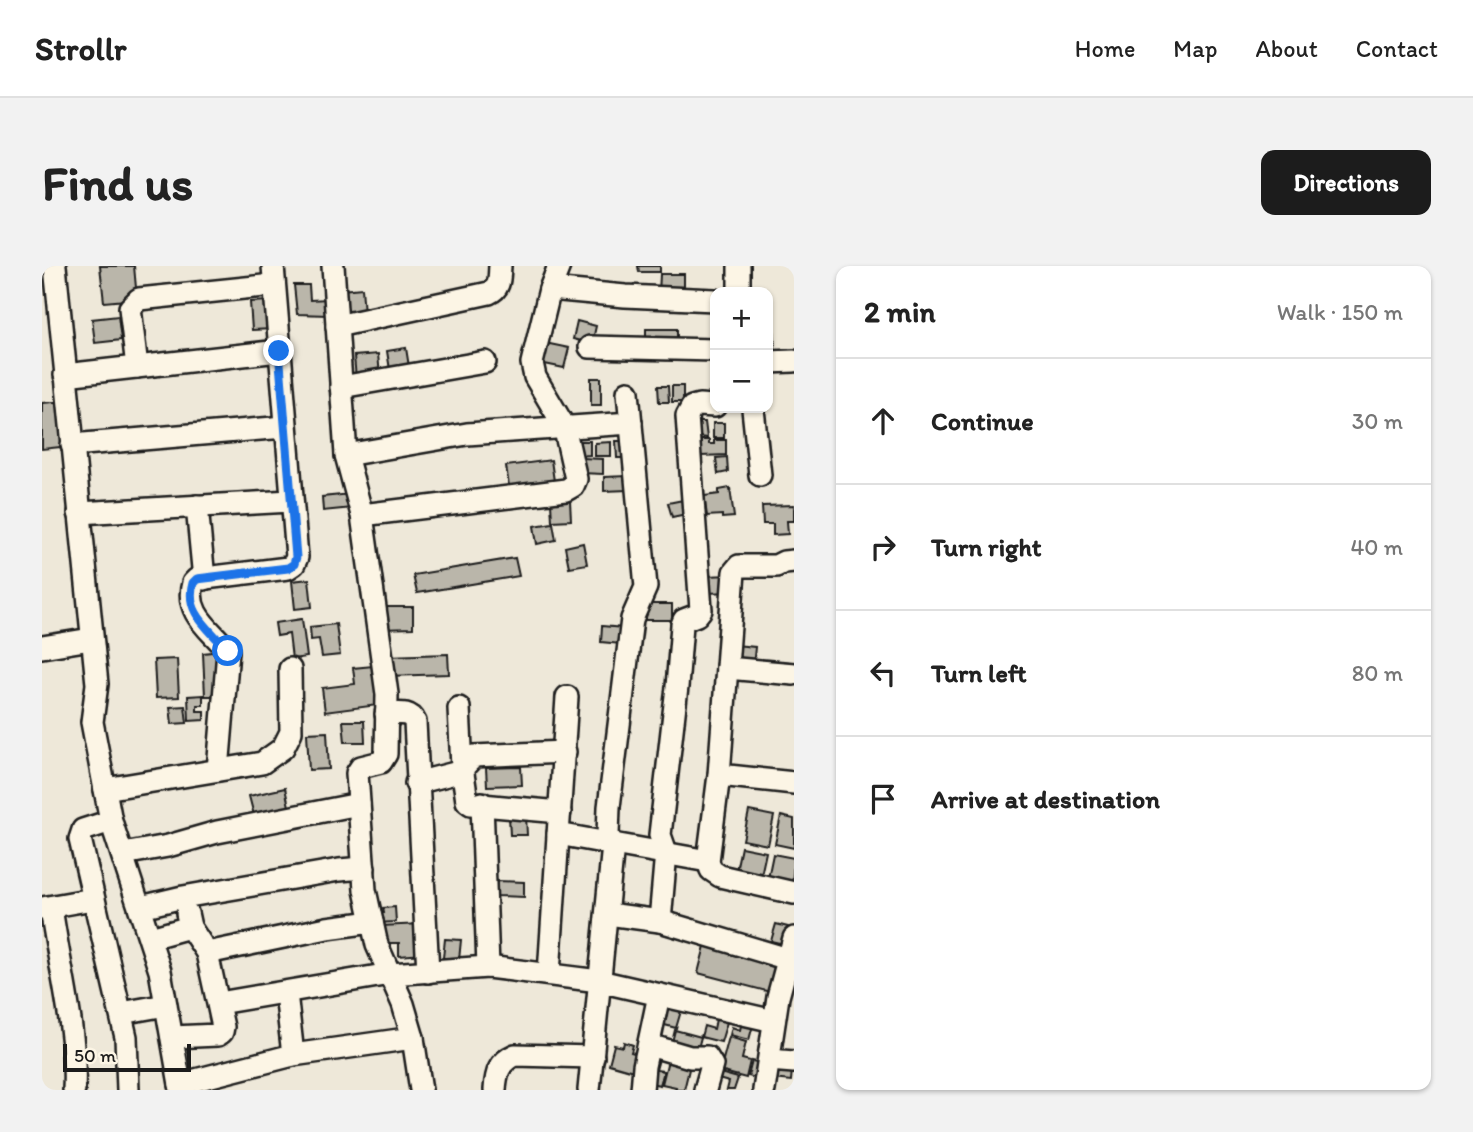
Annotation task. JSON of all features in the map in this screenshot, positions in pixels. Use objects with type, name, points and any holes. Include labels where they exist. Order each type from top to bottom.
[{"type":"street","points":[[333,266],[346,455],[362,515],[387,694],[386,754],[381,762],[361,767],[357,773],[365,890],[377,945],[404,1004],[413,1038],[421,1090]]},
{"type":"street","points":[[337,326],[495,291],[499,284],[500,266]]},
{"type":"street","points":[[362,515],[566,490],[573,486],[576,479],[564,426],[536,377],[532,363],[550,289],[559,266]]},
{"type":"street","points":[[738,287],[739,266]]},
{"type":"street","points":[[137,367],[130,308],[139,299],[274,276],[296,557],[294,564],[279,570],[197,579],[193,583],[193,609],[201,622],[228,651],[218,770]]},
{"type":"street","points":[[51,278],[65,375],[97,684],[92,722],[111,821],[160,971],[181,1087],[293,1055],[413,1038]]},
{"type":"street","points":[[550,289],[710,300]]},
{"type":"street","points":[[590,347],[710,350]]},
{"type":"street","points":[[65,375],[279,351]]},
{"type":"street","points":[[773,362],[794,361]]},
{"type":"street","points":[[341,387],[485,362]]},
{"type":"street","points":[[589,1090],[613,845],[608,835],[609,807],[632,619],[646,587],[628,391]]},
{"type":"street","points":[[660,921],[666,852],[660,835],[682,625],[684,620],[697,615],[701,610],[687,416],[691,407],[710,406]]},
{"type":"street","points":[[754,413],[760,475]]},
{"type":"street","points":[[346,455],[467,434],[631,423]]},
{"type":"street","points":[[72,445],[285,427]]},
{"type":"street","points":[[79,513],[291,501]]},
{"type":"street","points":[[197,506],[204,579]]},
{"type":"street","points":[[794,561],[776,566],[735,567],[719,775],[708,861],[711,870],[720,876],[794,893]]},
{"type":"street","points":[[42,647],[91,639]]},
{"type":"street","points":[[727,668],[794,674]]},
{"type":"street","points":[[105,789],[262,763],[283,748],[291,732],[290,669]]},
{"type":"street","points":[[549,974],[568,697]]},
{"type":"street","points":[[459,708],[467,801],[471,804],[560,812]]},
{"type":"street","points":[[386,714],[407,713],[413,716],[415,722],[416,783],[428,972]]},
{"type":"street","points":[[416,783],[452,774],[474,756],[565,752]]},
{"type":"street","points":[[719,775],[794,783]]},
{"type":"street","points":[[482,803],[488,967]]},
{"type":"street","points":[[123,854],[359,804]]},
{"type":"street","points":[[111,821],[83,831],[80,839],[126,1037],[128,1090]]},
{"type":"street","points":[[558,834],[708,861]]},
{"type":"street","points":[[141,907],[183,897],[364,868]]},
{"type":"street","points":[[172,1037],[220,1034],[223,1027],[206,953],[190,927],[183,897]]},
{"type":"street","points":[[74,1090],[71,1033],[47,907],[93,899]]},
{"type":"street","points":[[608,914],[660,921],[788,959]]},
{"type":"street","points":[[206,953],[327,928],[372,922]]},
{"type":"street","points":[[150,938],[190,927]]},
{"type":"street","points":[[764,1090],[778,997],[794,938]]},
{"type":"street","points":[[219,1003],[390,975],[488,967],[599,981],[775,1021]]},
{"type":"street","points":[[286,993],[293,1055]]},
{"type":"street","points":[[642,1090],[659,995]]},
{"type":"street","points":[[121,1013],[166,1005]]},
{"type":"street","points":[[649,1045],[690,1057],[707,1057],[712,1065],[705,1090]]},
{"type":"street","points":[[495,1090],[498,1069],[506,1059],[515,1055],[593,1056]]},
{"type":"street","points":[[769,1060],[794,1062]]},
{"type":"building","points":[[100,266],[134,266],[137,299],[104,302]]},
{"type":"building","points":[[638,266],[660,266],[660,272],[639,272]]},
{"type":"building","points":[[660,274],[684,274],[684,294],[659,294]]},
{"type":"building","points":[[294,285],[309,285],[310,300],[328,299],[328,315],[297,314]]},
{"type":"building","points":[[362,288],[364,313],[343,315],[341,290]]},
{"type":"building","points":[[270,301],[273,329],[252,330],[250,302]]},
{"type":"building","points":[[118,316],[121,340],[95,343],[92,319]]},
{"type":"building","points":[[577,321],[596,326],[592,344],[573,339]]},
{"type":"building","points":[[646,329],[677,329],[677,347],[646,347]]},
{"type":"building","points":[[545,343],[569,348],[564,368],[540,363]]},
{"type":"building","points":[[406,348],[410,373],[391,376],[387,351]]},
{"type":"building","points":[[378,354],[380,376],[356,379],[354,356]]},
{"type":"building","points":[[591,378],[601,378],[601,405],[591,405]]},
{"type":"building","points":[[658,386],[668,386],[669,402],[659,402]]},
{"type":"building","points":[[672,386],[683,386],[683,402],[672,402]]},
{"type":"building","points":[[66,401],[70,446],[42,449],[42,403]]},
{"type":"building","points":[[699,422],[705,422],[707,438],[699,437]]},
{"type":"building","points":[[713,423],[724,423],[724,438],[713,438]]},
{"type":"building","points":[[701,440],[709,440],[709,444],[714,444],[714,440],[726,440],[726,455],[701,456]]},
{"type":"building","points":[[578,441],[590,441],[590,455],[578,456]]},
{"type":"building","points":[[616,441],[626,441],[627,458],[617,458]]},
{"type":"building","points":[[611,442],[611,456],[595,456],[595,443]]},
{"type":"building","points":[[727,457],[728,472],[718,474],[716,458]]},
{"type":"building","points":[[581,458],[603,459],[603,474],[581,473]]},
{"type":"building","points":[[551,460],[555,488],[510,493],[506,466]]},
{"type":"building","points":[[627,476],[628,490],[604,491],[604,477]]},
{"type":"building","points":[[730,488],[734,517],[707,516],[704,496],[719,494],[719,490]]},
{"type":"building","points":[[351,494],[352,508],[323,511],[322,497]]},
{"type":"building","points":[[688,499],[691,513],[672,517],[668,503]]},
{"type":"building","points":[[570,501],[571,520],[552,521],[551,502]]},
{"type":"building","points":[[794,505],[794,521],[787,521],[788,534],[773,535],[773,524],[763,524],[762,506]]},
{"type":"building","points":[[553,523],[556,540],[537,544],[534,526]]},
{"type":"building","points":[[583,543],[587,564],[569,567],[565,547]]},
{"type":"building","points":[[515,558],[519,576],[417,593],[413,575]]},
{"type":"building","points":[[731,575],[731,592],[706,593],[706,576]]},
{"type":"building","points":[[309,579],[312,607],[295,609],[292,581]]},
{"type":"building","points":[[646,604],[672,604],[672,620],[646,620]]},
{"type":"building","points":[[381,607],[413,607],[413,628],[381,629]]},
{"type":"building","points":[[302,619],[307,657],[292,659],[289,634],[277,636],[275,623]]},
{"type":"building","points":[[336,624],[340,655],[322,657],[319,639],[311,640],[310,627]]},
{"type":"building","points":[[602,626],[623,628],[621,644],[601,642]]},
{"type":"building","points":[[735,645],[755,647],[753,667],[733,664]]},
{"type":"building","points":[[221,651],[223,696],[205,696],[203,653]]},
{"type":"building","points":[[448,654],[449,674],[388,676],[387,656]]},
{"type":"building","points":[[177,659],[179,697],[156,698],[154,660]]},
{"type":"building","points":[[373,666],[378,705],[325,712],[322,688],[355,684],[353,668]]},
{"type":"building","points":[[203,695],[203,705],[197,705],[197,711],[204,711],[204,720],[189,721],[188,696]]},
{"type":"building","points":[[185,706],[187,723],[172,724],[170,707]]},
{"type":"building","points":[[343,721],[364,721],[365,742],[345,742]]},
{"type":"building","points":[[327,732],[329,769],[309,770],[307,733]]},
{"type":"building","points":[[521,767],[522,785],[487,786],[486,768]]},
{"type":"building","points":[[285,788],[290,811],[255,819],[249,796]]},
{"type":"building","points":[[749,811],[774,816],[768,845],[743,840]]},
{"type":"building","points":[[509,816],[526,816],[527,835],[510,835]]},
{"type":"building","points":[[781,816],[794,819],[794,848],[775,844]]},
{"type":"building","points":[[741,847],[766,852],[760,880],[735,875]]},
{"type":"building","points":[[773,854],[794,858],[792,888],[767,883]]},
{"type":"building","points":[[497,881],[524,882],[524,897],[497,896]]},
{"type":"building","points":[[395,907],[396,922],[375,923],[375,913],[384,913],[383,908]]},
{"type":"building","points":[[422,924],[423,954],[399,956],[399,943],[381,943],[380,926]]},
{"type":"building","points":[[776,924],[792,928],[788,945],[771,941]]},
{"type":"building","points":[[445,939],[461,940],[459,960],[443,958]]},
{"type":"building","points":[[705,946],[781,966],[774,993],[698,973]]},
{"type":"building","points":[[662,1006],[681,1011],[676,1028],[657,1023]]},
{"type":"building","points":[[716,1019],[727,1022],[721,1042],[701,1037],[704,1026],[714,1029]]},
{"type":"building","points":[[742,1022],[753,1025],[749,1040],[730,1035],[732,1027],[740,1030]]},
{"type":"building","points":[[675,1030],[701,1037],[696,1056],[686,1053],[688,1044],[681,1043],[680,1048],[671,1046]]},
{"type":"building","points":[[729,1037],[746,1042],[742,1059],[750,1061],[746,1078],[720,1071]]},
{"type":"building","points":[[624,1042],[633,1045],[631,1052],[641,1055],[637,1072],[609,1064],[614,1045],[623,1047]]},
{"type":"building","points":[[651,1057],[659,1059],[656,1070],[664,1071],[660,1085],[645,1082]]},
{"type":"building","points":[[668,1060],[690,1065],[684,1090],[675,1090],[676,1087],[662,1084]]},
{"type":"building","points":[[752,1061],[761,1063],[756,1078],[748,1076]]},
{"type":"building","points":[[772,1068],[792,1070],[791,1081],[772,1079]]},
{"type":"building","points":[[720,1073],[738,1078],[734,1090],[727,1090],[729,1082],[718,1079]]},
{"type":"route","points":[[228,651],[201,622],[193,609],[193,583],[197,579],[288,568],[294,564],[296,557],[279,351]]}]
